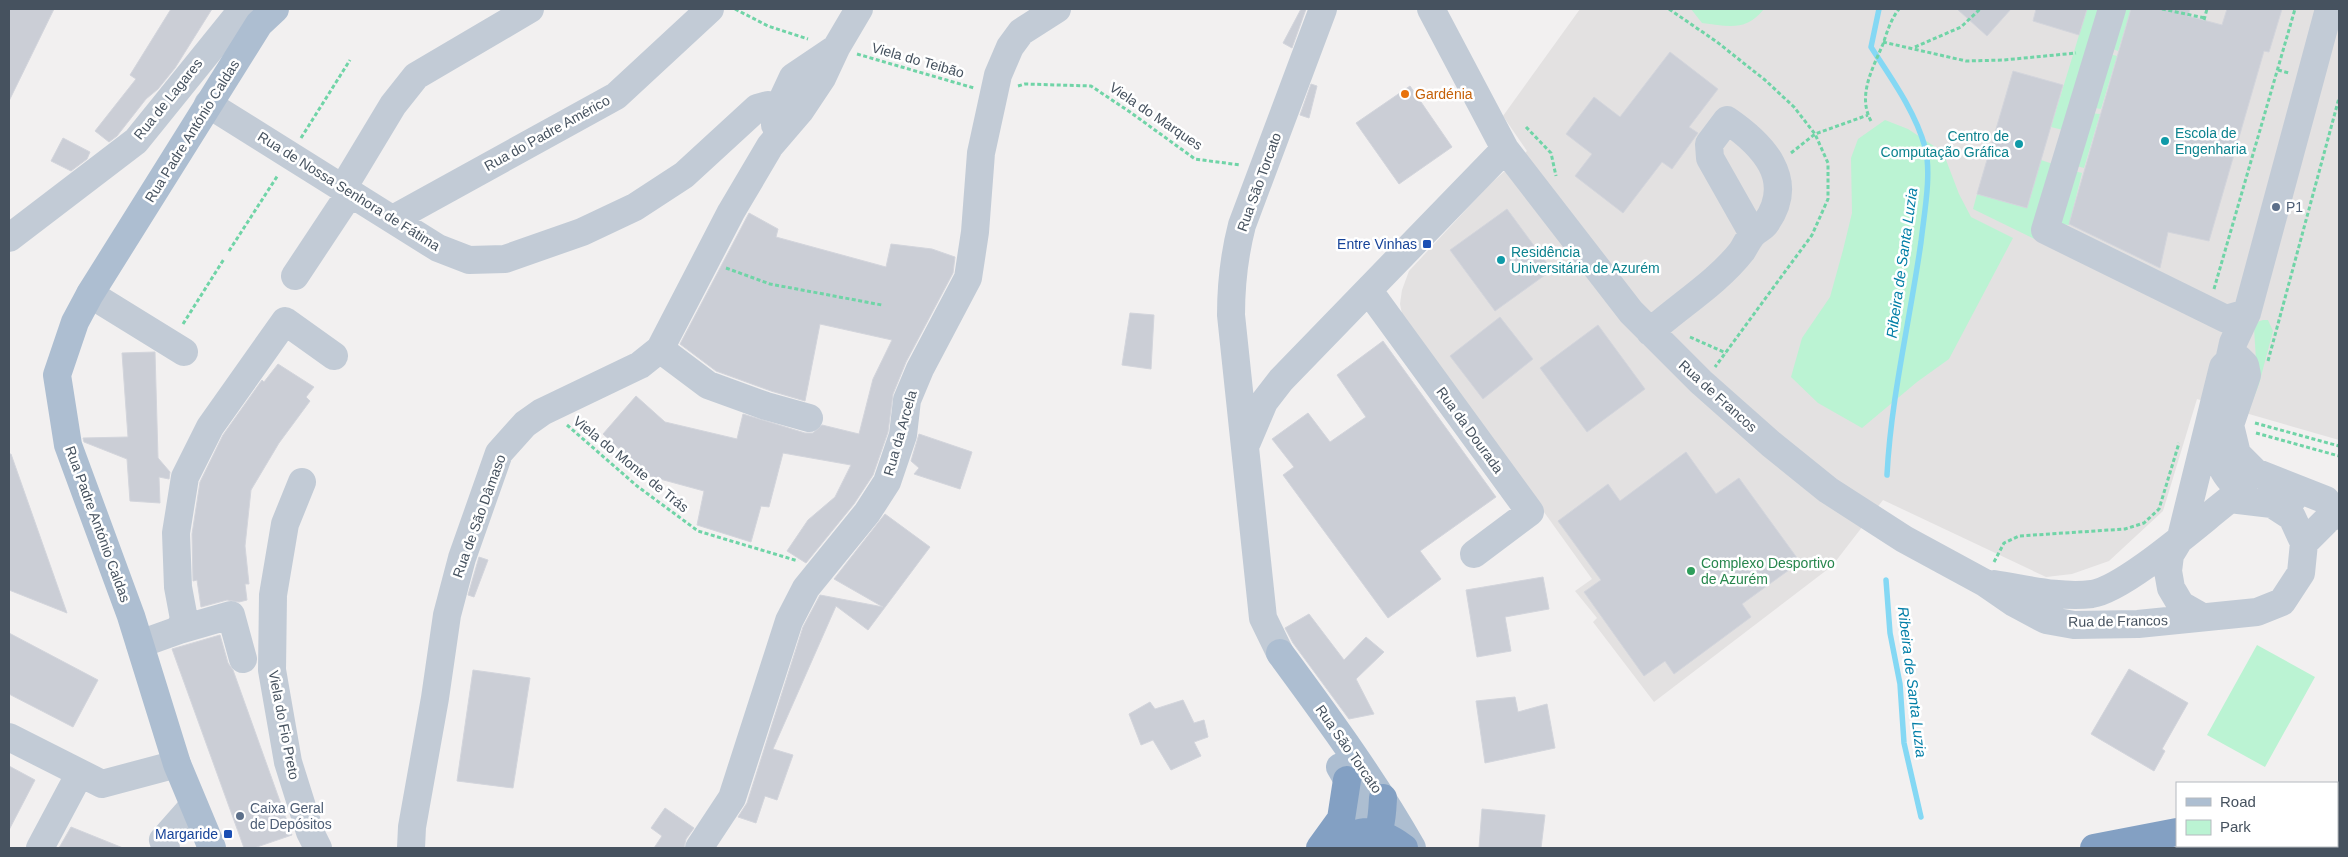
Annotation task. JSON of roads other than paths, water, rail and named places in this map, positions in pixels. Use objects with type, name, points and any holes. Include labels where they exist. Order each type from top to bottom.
[{"type":"highway","points":[[1321,848],[1341,819],[1347,780]]},
{"type":"highway","points":[[1376,843],[1383,798]]},
{"type":"highway","points":[[1321,848],[1360,831],[1376,843],[1404,848]]},
{"type":"highway","points":[[2094,848],[2176,832]]},
{"type":"main road","name":"Rua Padre António Caldas","points":[[212,848],[177,764],[140,644],[68,445],[57,375],[75,322],[90,294],[259,24],[266,9]]},
{"type":"main road","name":"Rua São Torcato","points":[[1280,653],[1347,780],[1376,843]]},
{"type":"main road","name":"Rua São Torcato","points":[[1280,653],[1383,798],[1412,848]]},
{"type":"street","name":"Rua de Lagares","points":[[9,238],[136,141],[236,16],[266,9]]},
{"type":"street","points":[[295,276],[347,191],[394,105],[416,76],[530,9]]},
{"type":"street","name":"Rua do Padre Américo","points":[[393,219],[616,96],[710,9]]},
{"type":"street","name":"Rua de São Dâmaso","points":[[411,848],[412,826],[435,698],[447,615],[462,558],[499,452],[525,424],[542,412],[640,365],[660,349],[706,258],[790,109],[793,77],[836,48],[859,9]]},
{"type":"street","name":"Rua da Arcela","points":[[699,848],[732,798],[789,621],[806,588],[867,513],[887,482],[903,436],[908,400],[920,368],[968,278],[975,232],[981,152],[998,75],[1010,47],[1021,32],[1057,9]]},
{"type":"street","name":"Rua São Torcato","points":[[1280,653],[1264,618],[1231,315],[1235,253],[1242,225],[1323,9]]},
{"type":"street","name":"Rua de Francos","points":[[1431,9],[1505,149],[1631,312],[1656,326],[1701,382],[1757,432],[1828,490],[1904,539],[1988,575],[2069,595],[2094,593],[2122,582],[2230,499],[2261,502],[2335,504]]},
{"type":"street","points":[[2112,9],[2045,230],[2226,319],[2247,314]]},
{"type":"street","points":[[2231,421],[2237,454],[2255,472],[2335,504],[2328,520],[2304,543],[2292,517],[2261,502],[2222,470],[2220,447],[2247,375],[2249,348],[2247,314],[2329,9]]},
{"type":"street","name":"Rua de Nossa Senhora de Fátima","points":[[208,104],[438,248],[469,260],[505,259],[582,232],[635,208],[684,175],[757,108],[768,105],[790,109]]},
{"type":"street","points":[[1246,445],[1264,402],[1281,380],[1505,149]]},
{"type":"street","points":[[1656,326],[1706,286],[1741,252],[1753,234]]},
{"type":"street","name":"Rua da Dourada","points":[[1369,291],[1530,512],[1474,554]]},
{"type":"street","points":[[90,294],[177,348]]},
{"type":"street","points":[[178,630],[184,619],[178,587],[176,533],[185,477],[210,427],[285,321],[334,356]]},
{"type":"street","points":[[660,349],[708,385],[766,406],[809,418]]},
{"type":"street","points":[[1237,361],[1248,373],[1268,380],[1281,380]]},
{"type":"street","points":[[2181,537],[2223,367],[2247,364]]},
{"type":"street","name":"Viela do Fio Preto","points":[[302,482],[284,524],[273,596],[272,670],[288,762],[310,832],[318,848]]},
{"type":"street","name":"Rua de Francos","points":[[2181,537],[2170,554],[2168,571],[2171,588],[2182,605],[2202,617]]},
{"type":"street","name":"Rua de Francos","points":[[1988,575],[2014,603],[2046,620],[2074,625],[2138,624],[2257,612],[2282,602],[2301,573],[2304,543]]},
{"type":"street","points":[[140,644],[178,630],[231,615],[243,659]]},
{"type":"street","points":[[9,737],[102,784],[177,764]]},
{"type":"street","points":[[40,848],[80,773]]},
{"type":"street","points":[[166,848],[163,840],[193,806]]},
{"type":"waterway","name":"Ribeira de Santa Luzia","points":[[1879,9],[1871,47],[1902,95],[1915,121],[1925,147],[1928,169],[1921,242],[1892,417],[1887,475]]},
{"type":"waterway","name":"Ribeira de Santa Luzia","points":[[1886,580],[1890,633],[1900,684],[1904,743],[1921,817]]},
{"type":"place","name":"Gardénia","points":[[1405,94]]},
{"type":"place","name":"Escola de Engenharia","points":[[2165,141]]},
{"type":"place","name":"Centro de Computação Gráfica","points":[[2019,144]]},
{"type":"place","name":"P1","points":[[2276,207]]},
{"type":"place","name":"Entre Vinhas","points":[[1427,244]]},
{"type":"place","name":"Residência Universitária de Azurém","points":[[1501,260]]},
{"type":"place","name":"Complexo Desportivo de Azurém","points":[[1691,571]]},
{"type":"place","name":"Caixa Geral de Depósitos","points":[[240,816]]},
{"type":"place","name":"Margaride","points":[[228,834]]}]
